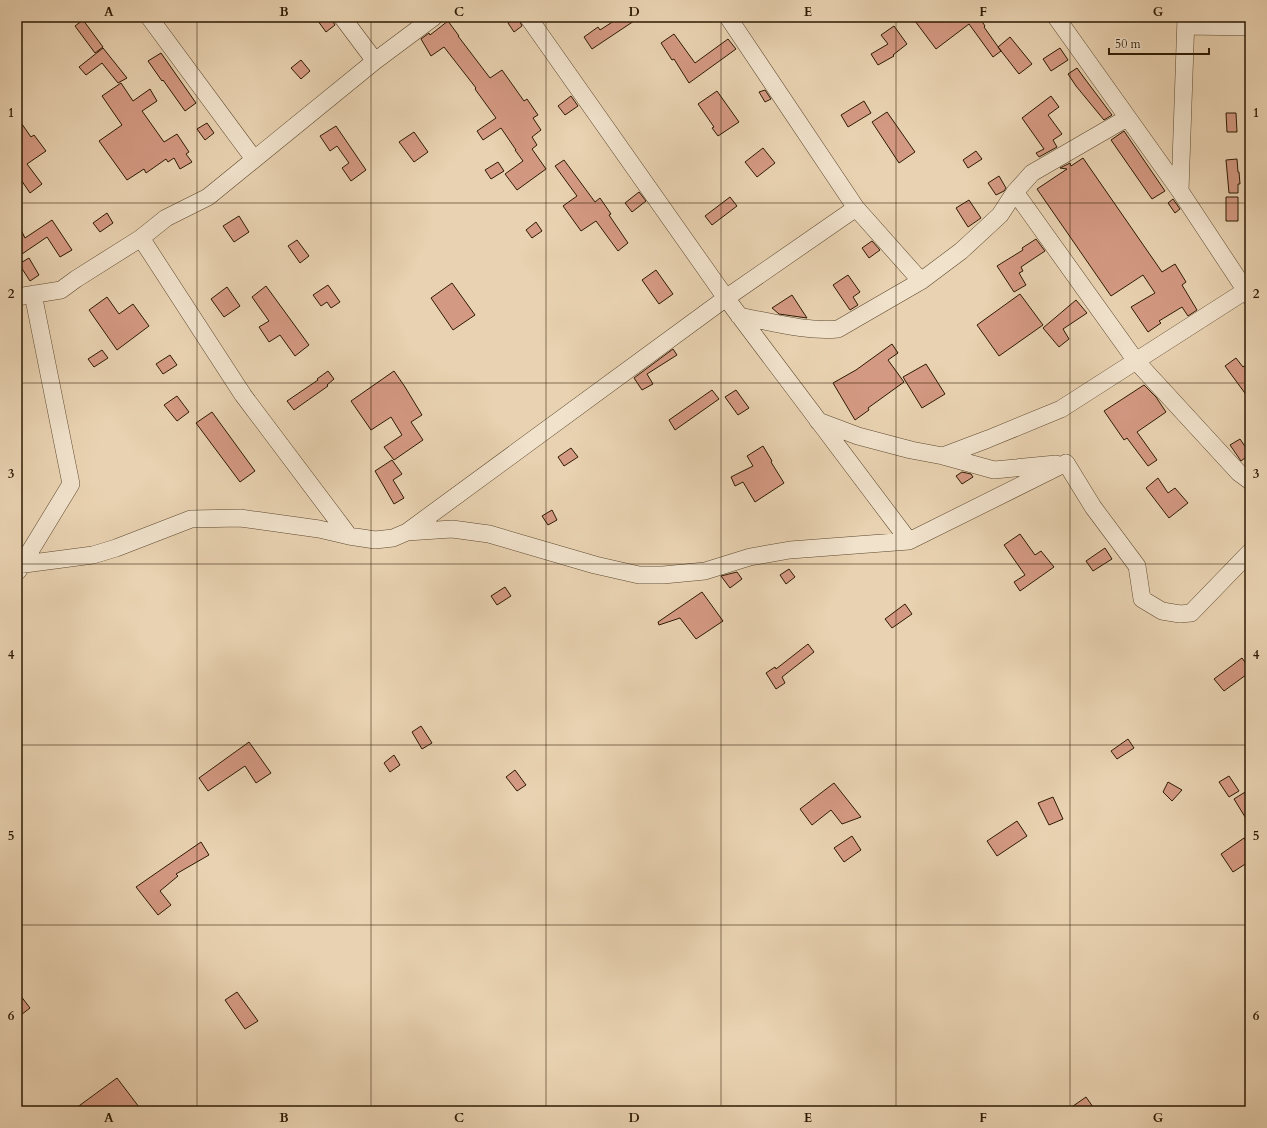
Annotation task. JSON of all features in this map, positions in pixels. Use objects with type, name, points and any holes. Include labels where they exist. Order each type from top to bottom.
[{"type":"street","points":[[149,17],[254,159]]},
{"type":"street","points":[[342,17],[375,61]]},
{"type":"street","points":[[19,568],[71,484],[25,296],[61,290],[141,238],[166,218],[208,197],[375,61],[434,17]]},
{"type":"street","points":[[528,17],[739,316],[909,541]]},
{"type":"street","points":[[728,17],[856,208],[921,281]]},
{"type":"street","points":[[943,456],[1061,409],[1136,361],[1247,294],[1180,192],[1056,17]]},
{"type":"street","points":[[1180,192],[1186,21],[1250,27]]},
{"type":"street","points":[[739,316],[808,329],[838,329],[921,281],[961,252],[1000,215],[1015,192],[1032,173],[1127,118]]},
{"type":"street","points":[[1015,192],[1136,361],[1239,473],[1250,481]]},
{"type":"street","points":[[19,568],[93,555],[116,548],[191,519],[240,518],[318,529],[375,540],[393,538],[407,532],[726,298],[856,208]]},
{"type":"street","points":[[141,238],[243,395],[349,536]]},
{"type":"street","points":[[817,421],[858,436],[911,450],[943,456],[994,470],[1066,463]]},
{"type":"street","points":[[407,532],[452,528],[489,534],[595,565],[639,575],[663,575],[705,571],[750,556],[790,550],[909,541],[1066,463]]},
{"type":"street","points":[[1066,463],[1092,507],[1137,566],[1142,599],[1162,611],[1180,614],[1192,613],[1250,552]]},
{"type":"building","points":[[315,17],[330,17],[335,25],[326,32]]},
{"type":"building","points":[[518,17],[522,26],[514,32],[508,23]]},
{"type":"building","points":[[620,17],[640,17],[592,49],[584,37],[598,27],[600,30]]},
{"type":"building","points":[[912,17],[979,17],[985,26],[984,27],[1001,51],[993,57],[969,24],[936,49]]},
{"type":"building","points":[[83,20],[103,47],[95,53],[75,26]]},
{"type":"building","points":[[448,21],[490,78],[502,70],[524,101],[527,99],[538,115],[533,118],[541,130],[532,137],[537,145],[532,149],[546,169],[517,190],[505,174],[523,161],[516,150],[501,128],[483,140],[477,131],[496,118],[475,89],[476,88],[444,47],[431,56],[421,39],[429,33],[430,35]]},
{"type":"building","points":[[894,26],[907,44],[893,55],[894,56],[878,65],[871,54],[888,44],[881,35]]},
{"type":"building","points":[[674,34],[695,63],[728,39],[736,49],[689,83],[674,59],[672,60],[661,43]]},
{"type":"building","points":[[1010,37],[1032,64],[1019,74],[998,47]]},
{"type":"building","points":[[103,48],[127,78],[118,83],[102,63],[86,75],[79,67]]},
{"type":"building","points":[[1060,48],[1068,60],[1051,71],[1043,59]]},
{"type":"building","points":[[161,53],[196,103],[185,111],[148,61]]},
{"type":"building","points":[[301,60],[310,71],[301,79],[291,68]]},
{"type":"building","points":[[1077,68],[1112,115],[1104,120],[1076,86],[1068,74]]},
{"type":"building","points":[[121,83],[133,101],[150,89],[157,101],[142,111],[164,142],[177,134],[189,152],[186,154],[192,162],[180,169],[174,158],[168,162],[166,159],[146,173],[144,169],[127,180],[99,141],[122,125],[102,96]]},
{"type":"building","points":[[765,90],[771,99],[765,102],[759,92]]},
{"type":"building","points":[[717,91],[739,122],[718,136],[712,128],[714,127],[698,104]]},
{"type":"building","points":[[571,96],[578,106],[565,115],[558,106]]},
{"type":"building","points":[[1051,96],[1059,107],[1048,115],[1062,134],[1053,140],[1057,147],[1039,157],[1036,153],[1044,149],[1022,118]]},
{"type":"building","points":[[864,101],[871,113],[848,127],[841,115]]},
{"type":"building","points":[[887,112],[915,152],[899,163],[872,122]]},
{"type":"building","points":[[1226,113],[1236,113],[1237,132],[1227,132]]},
{"type":"building","points":[[17,117],[31,137],[34,135],[46,151],[27,164],[42,184],[30,193],[17,174]]},
{"type":"building","points":[[207,123],[214,133],[205,140],[197,129]]},
{"type":"building","points":[[336,126],[366,170],[351,181],[342,168],[349,163],[337,146],[330,151],[320,136]]},
{"type":"building","points":[[1124,131],[1165,191],[1152,199],[1111,140]]},
{"type":"building","points":[[414,132],[428,152],[414,162],[399,142]]},
{"type":"building","points":[[763,148],[775,163],[757,177],[745,162]]},
{"type":"building","points":[[976,151],[982,159],[968,168],[963,160]]},
{"type":"building","points":[[1083,158],[1162,272],[1175,264],[1186,282],[1182,285],[1197,310],[1188,316],[1182,307],[1159,321],[1161,323],[1148,332],[1131,307],[1155,293],[1143,275],[1111,296],[1037,189],[1067,169],[1060,168],[1070,163],[1071,166]]},
{"type":"building","points":[[1237,159],[1240,184],[1238,184],[1238,193],[1229,193],[1226,160]]},
{"type":"building","points":[[564,160],[595,202],[600,198],[611,214],[609,215],[628,243],[618,251],[596,221],[581,231],[563,206],[577,196],[555,166]]},
{"type":"building","points":[[498,162],[504,171],[491,179],[485,170]]},
{"type":"building","points":[[999,176],[1006,188],[1004,191],[996,195],[988,183]]},
{"type":"building","points":[[639,192],[646,201],[632,212],[625,203]]},
{"type":"building","points":[[730,197],[737,206],[712,225],[705,216]]},
{"type":"building","points":[[1226,197],[1238,197],[1238,221],[1226,221]]},
{"type":"building","points":[[1173,199],[1180,209],[1175,213],[1168,203]]},
{"type":"building","points":[[969,200],[981,218],[968,227],[956,208]]},
{"type":"building","points":[[107,213],[113,223],[100,232],[93,223]]},
{"type":"building","points":[[239,216],[249,232],[234,242],[223,226]]},
{"type":"building","points":[[52,220],[72,250],[60,257],[47,237],[22,254],[17,247],[17,222],[25,238]]},
{"type":"building","points":[[536,222],[542,231],[532,238],[526,230]]},
{"type":"building","points":[[1036,239],[1045,251],[1021,267],[1023,271],[1019,273],[1026,285],[1014,292],[997,266],[1023,250],[1022,248]]},
{"type":"building","points":[[297,240],[309,256],[300,263],[288,246]]},
{"type":"building","points":[[872,241],[880,250],[869,258],[862,248]]},
{"type":"building","points":[[29,258],[39,275],[30,281],[19,264]]},
{"type":"building","points":[[656,270],[673,294],[659,304],[642,280]]},
{"type":"building","points":[[848,275],[860,292],[853,297],[858,305],[850,310],[833,285]]},
{"type":"building","points":[[452,283],[475,315],[453,330],[431,298]]},
{"type":"building","points":[[328,285],[340,302],[331,308],[327,302],[321,306],[313,295]]},
{"type":"building","points":[[266,286],[309,345],[295,356],[280,335],[269,342],[259,327],[269,321],[252,297]]},
{"type":"building","points":[[227,287],[240,306],[224,317],[211,299]]},
{"type":"building","points":[[1020,294],[1043,325],[999,356],[977,325]]},
{"type":"building","points":[[792,295],[807,318],[779,314],[772,308]]},
{"type":"building","points":[[107,297],[119,314],[133,304],[149,326],[117,350],[89,310]]},
{"type":"building","points":[[1076,300],[1087,313],[1063,329],[1069,339],[1059,347],[1043,328]]},
{"type":"building","points":[[892,344],[898,353],[888,360],[904,382],[868,408],[869,410],[855,420],[833,383],[856,370]]},
{"type":"building","points":[[673,349],[677,355],[647,374],[653,384],[642,390],[634,378]]},
{"type":"building","points":[[102,350],[108,358],[94,367],[88,359]]},
{"type":"building","points":[[170,355],[177,365],[163,374],[156,364]]},
{"type":"building","points":[[1236,358],[1243,367],[1250,362],[1250,400],[1225,366]]},
{"type":"building","points":[[926,364],[945,394],[922,408],[903,377]]},
{"type":"building","points":[[328,371],[334,379],[327,385],[328,386],[294,410],[287,401],[318,380],[317,379]]},
{"type":"building","points":[[394,371],[422,415],[411,422],[423,440],[394,460],[384,447],[402,435],[391,417],[371,430],[351,401]]},
{"type":"building","points":[[1144,385],[1156,397],[1166,412],[1137,432],[1157,460],[1148,466],[1127,438],[1124,440],[1104,411]]},
{"type":"building","points":[[712,390],[719,399],[675,430],[669,420]]},
{"type":"building","points":[[736,390],[749,408],[738,415],[725,397]]},
{"type":"building","points":[[177,396],[189,412],[177,421],[164,405]]},
{"type":"building","points":[[212,412],[255,471],[240,482],[196,423]]},
{"type":"building","points":[[1240,439],[1250,454],[1241,461],[1230,445]]},
{"type":"building","points":[[763,446],[784,483],[755,502],[743,482],[735,486],[731,477],[753,466],[747,456]]},
{"type":"building","points":[[571,448],[578,457],[564,466],[558,457]]},
{"type":"building","points":[[392,460],[402,474],[393,480],[404,498],[394,504],[375,471]]},
{"type":"building","points":[[962,472],[971,474],[973,477],[962,484],[956,476]]},
{"type":"building","points":[[1158,478],[1168,493],[1175,488],[1188,503],[1169,518],[1146,488]]},
{"type":"building","points":[[552,510],[557,520],[548,525],[542,516]]},
{"type":"building","points":[[1020,534],[1035,555],[1041,551],[1054,567],[1020,591],[1014,582],[1025,575],[1004,545]]},
{"type":"building","points":[[1105,548],[1112,559],[1093,571],[1086,561]]},
{"type":"building","points":[[789,569],[795,577],[786,584],[780,575]]},
{"type":"building","points":[[737,572],[742,579],[730,588],[721,576]]},
{"type":"building","points":[[505,587],[511,596],[497,605],[491,596]]},
{"type":"building","points":[[702,592],[723,621],[696,639],[680,618],[659,625],[658,622]]},
{"type":"building","points":[[905,604],[912,614],[892,628],[885,619]]},
{"type":"building","points":[[808,644],[814,652],[782,677],[785,683],[776,689],[766,673],[775,667],[776,669]]},
{"type":"building","points":[[1242,658],[1250,669],[1250,672],[1224,691],[1214,679]]},
{"type":"building","points":[[421,726],[432,743],[422,749],[412,732]]},
{"type":"building","points":[[1128,739],[1134,748],[1117,759],[1111,751]]},
{"type":"building","points":[[249,742],[271,773],[256,783],[245,766],[208,791],[199,778]]},
{"type":"building","points":[[394,755],[400,765],[390,772],[384,763]]},
{"type":"building","points":[[515,770],[526,785],[517,791],[506,777]]},
{"type":"building","points":[[1229,776],[1239,791],[1229,797],[1219,782]]},
{"type":"building","points":[[1168,782],[1182,790],[1172,801],[1163,792]]},
{"type":"building","points":[[834,783],[861,817],[842,824],[831,810],[812,825],[800,809]]},
{"type":"building","points":[[1250,789],[1250,825],[1234,799]]},
{"type":"building","points":[[1053,797],[1063,819],[1049,825],[1038,803]]},
{"type":"building","points":[[1017,821],[1027,836],[997,856],[987,841]]},
{"type":"building","points":[[852,836],[861,850],[844,862],[834,848]]},
{"type":"building","points":[[1244,838],[1250,847],[1250,861],[1233,872],[1221,854]]},
{"type":"building","points":[[201,842],[209,855],[176,874],[178,876],[160,891],[171,905],[158,915],[136,887]]},
{"type":"building","points":[[17,991],[30,1008],[17,1018]]},
{"type":"building","points":[[237,992],[258,1021],[245,1029],[225,1000]]},
{"type":"building","points":[[117,1078],[139,1107],[133,1111],[72,1111]]},
{"type":"building","points":[[1086,1097],[1093,1107],[1087,1111],[1066,1111]]}]
